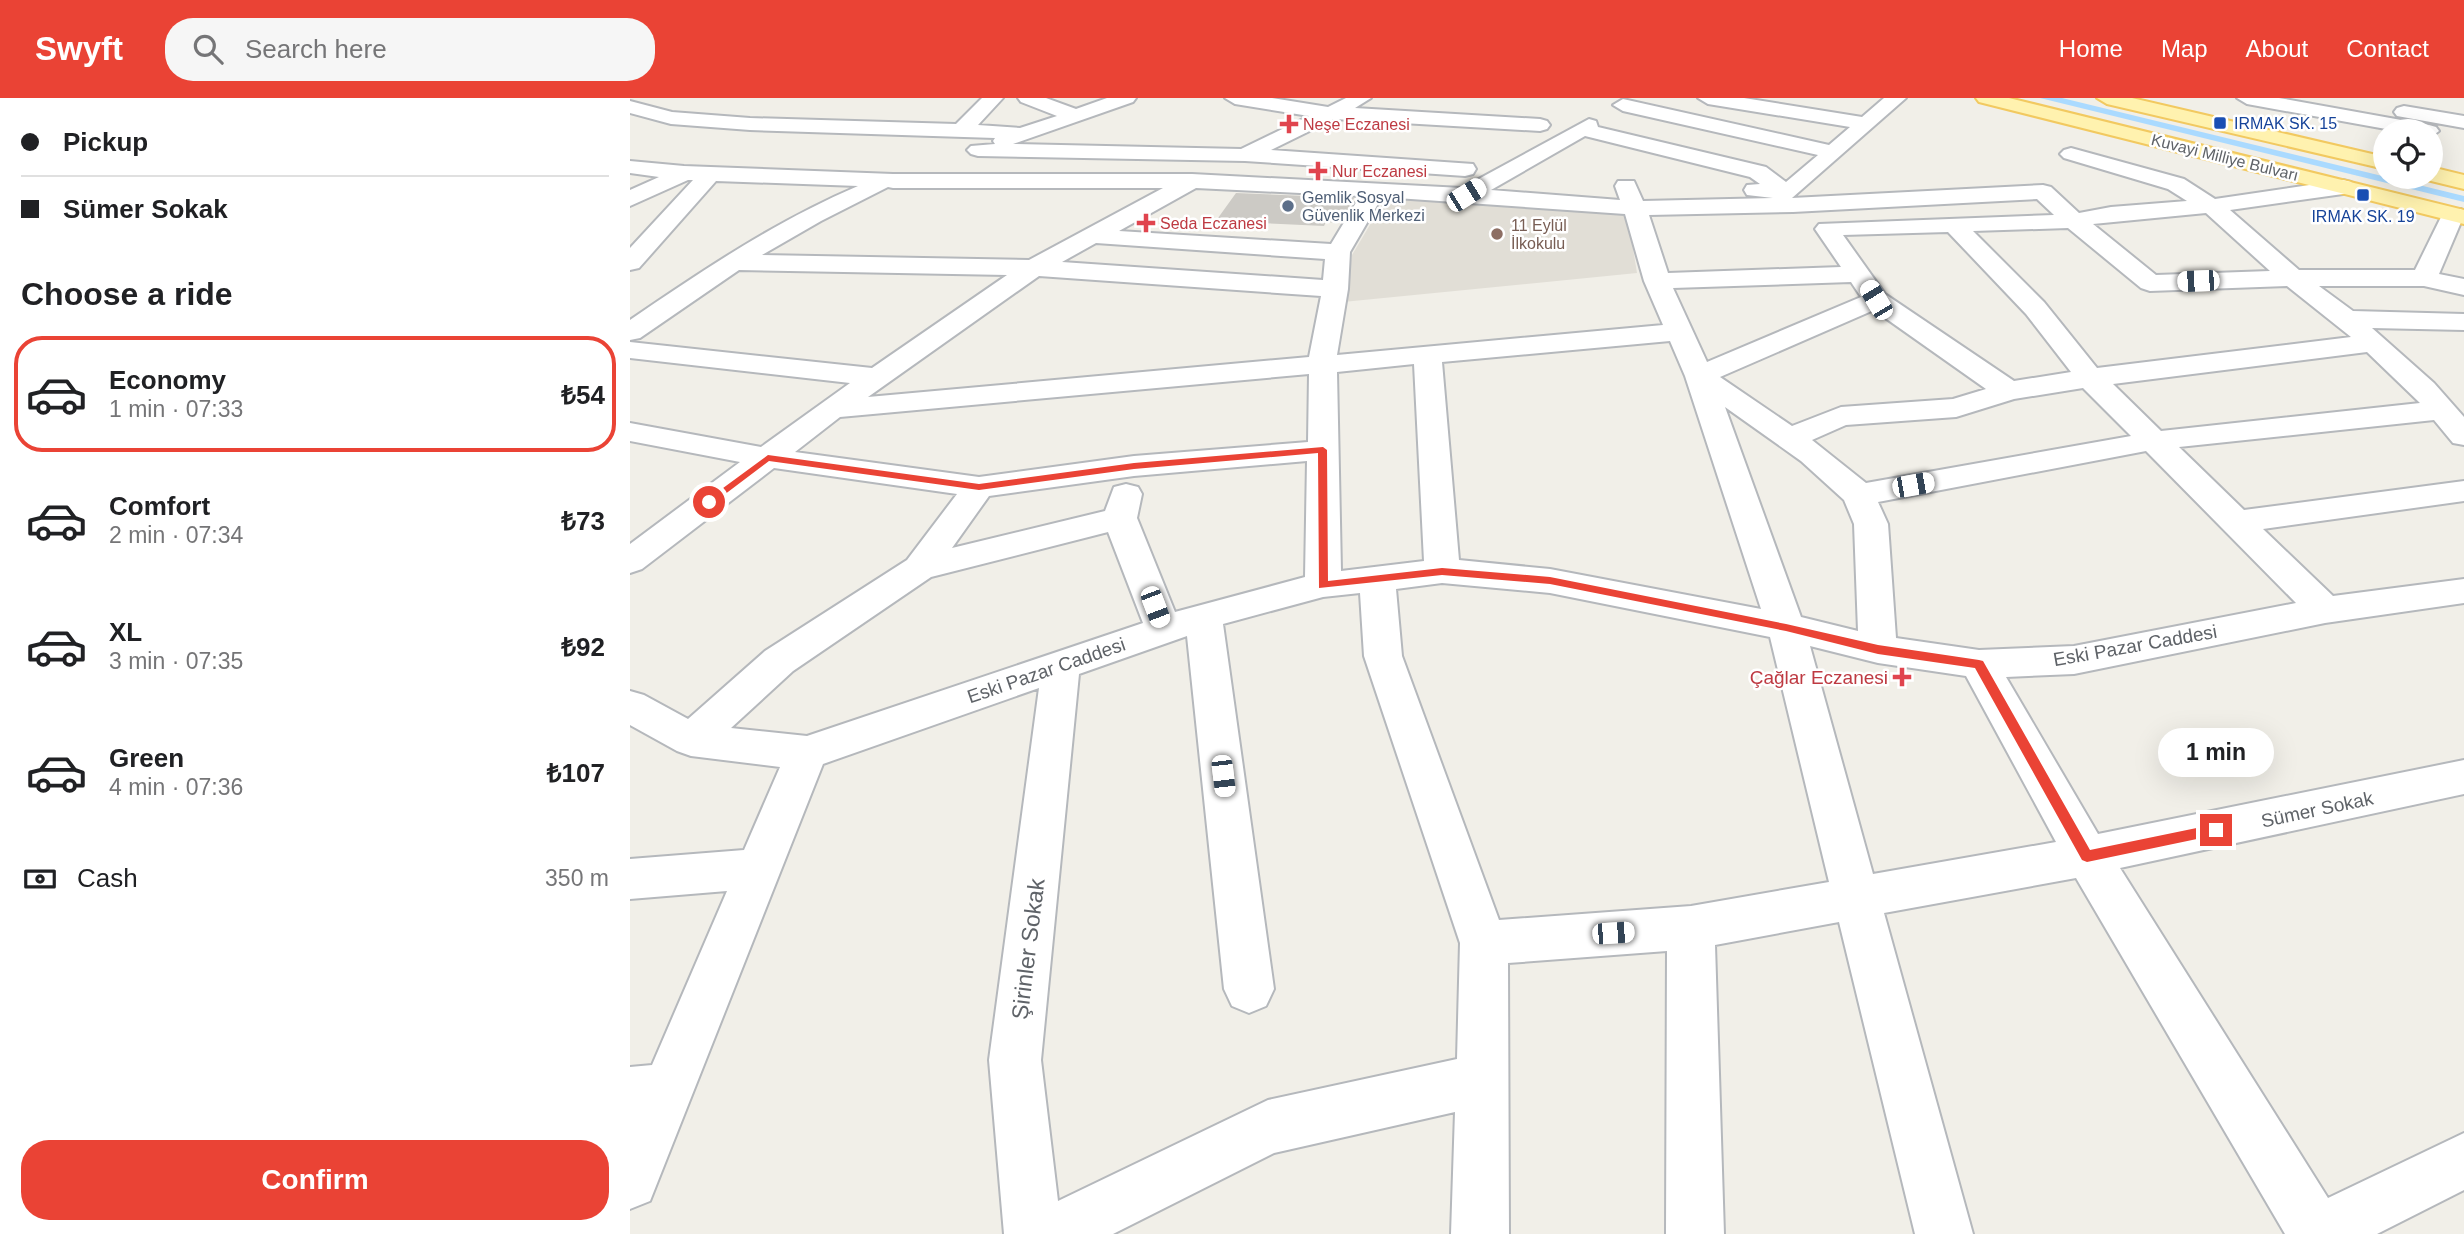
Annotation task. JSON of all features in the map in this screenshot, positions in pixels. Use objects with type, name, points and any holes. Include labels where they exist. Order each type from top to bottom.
[{"type":"main road","name":"Kuvayi Milliye Bulvarı","points":[[1986,98],[2458,215]]},
{"type":"main road","name":"Kuvayi Milliye Bulvarı","points":[[2107,98],[2373,160]]},
{"type":"main road","points":[[2443,177],[2464,182]]},
{"type":"street","points":[[961,131],[993,98]]},
{"type":"street","points":[[1028,98],[1076,116]]},
{"type":"street","points":[[636,325],[733,262],[836,202],[1126,98]]},
{"type":"street","points":[[1234,98],[1330,113],[1540,125]]},
{"type":"street","points":[[630,561],[876,377],[1034,268],[1192,181],[1361,98]]},
{"type":"street","points":[[1708,98],[1867,124]]},
{"type":"street","points":[[630,199],[684,173],[708,165],[893,181],[1192,181],[1466,195],[1650,226],[1790,199],[1834,152],[1896,98]]},
{"type":"street","points":[[2247,98],[2373,121]]},
{"type":"street","points":[[2335,98],[2464,122]]},
{"type":"street","points":[[1466,195],[1629,101],[1834,152]]},
{"type":"street","points":[[1467,102],[1540,125],[1758,172],[1790,199]]},
{"type":"street","points":[[630,107],[671,118],[750,124],[1028,133]]},
{"type":"street","points":[[728,140],[750,124],[766,107]]},
{"type":"street","points":[[2351,155],[2353,118]]},
{"type":"street","points":[[2043,192],[2090,124]]},
{"type":"street","points":[[2443,133],[2464,137]]},
{"type":"street","points":[[978,150],[1245,155],[1543,175]]},
{"type":"street","points":[[2071,154],[2176,184],[2211,206],[2292,278],[2374,343],[2424,389],[2464,436]]},
{"type":"street","points":[[630,263],[708,165]]},
{"type":"street","points":[[630,167],[684,173]]},
{"type":"street","points":[[1628,181],[1650,226],[1657,281],[1677,332],[1699,376],[1786,628],[1944,1234]]},
{"type":"street","points":[[1691,186],[1790,199],[2043,192],[2150,283],[2292,278],[2424,278],[2464,286]]},
{"type":"street","points":[[2009,391],[1876,300],[1860,274],[1814,229],[2074,221],[2111,214],[2211,206],[2343,187]]},
{"type":"street","points":[[1323,585],[1322,363],[1335,289],[1338,252],[1375,191]]},
{"type":"street","points":[[2424,278],[2458,215]]},
{"type":"street","points":[[1954,225],[2035,308],[2090,378],[2325,610]]},
{"type":"street","points":[[1093,236],[1338,252]]},
{"type":"street","points":[[733,262],[1034,268],[1335,289]]},
{"type":"street","points":[[1657,281],[1860,274]]},
{"type":"street","points":[[1699,376],[1876,300]]},
{"type":"street","points":[[2346,319],[2464,322]]},
{"type":"street","points":[[832,409],[1677,332]]},
{"type":"street","points":[[1789,438],[1841,416],[1956,408],[2009,391],[2090,378],[2374,343]]},
{"type":"street","points":[[630,349],[876,377]]},
{"type":"street","points":[[1427,354],[1442,571]]},
{"type":"street","points":[[1699,376],[1812,454],[1859,495],[1871,524],[1878,649]]},
{"type":"street","points":[[1859,495],[2152,441],[2441,410]]},
{"type":"street","points":[[630,432],[768,458],[979,487],[1134,466],[1323,450]]},
{"type":"street","points":[[1134,466],[1120,518],[1183,623],[1249,989]]},
{"type":"street","points":[[919,568],[979,487]]},
{"type":"street","points":[[2235,522],[2464,491]]},
{"type":"street","points":[[691,740],[779,661],[919,568],[1120,518]]},
{"type":"street","name":"Eski Pazar Caddesi","points":[[630,706],[691,740],[807,753],[1183,623],[1323,585],[1442,571],[1550,581],[1878,649],[1979,664],[2074,660],[2325,610],[2464,591]]},
{"type":"street","points":[[1377,580],[1383,656],[1484,943],[1480,1234]]},
{"type":"street","name":"Şirinler Sokak","points":[[1033,1234],[1016,1060],[1061,663]]},
{"type":"street","points":[[1979,664],[2087,856],[2317,1234],[2464,1161]]},
{"type":"street","points":[[630,1181],[649,1092],[760,869],[807,753]]},
{"type":"street","name":"Sümer Sokak","points":[[1484,943],[1691,928],[1855,896],[2087,856],[2464,777]]},
{"type":"street","points":[[630,879],[760,869]]},
{"type":"street","points":[[1691,928],[1695,1234]]},
{"type":"street","points":[[1052,1234],[1268,1127],[1482,1080]]},
{"type":"shaded area","name":"11 Eylül İlkokulu","points":[[1386,198],[1463,200],[1627,212],[1637,273],[1343,302],[1352,255]]},
{"type":"water","points":[[2040,98],[2062,98],[2373,174],[2373,180]]},
{"type":"water","points":[[2411,189],[2435,189],[2464,196],[2464,202]]},
{"type":"building","name":"Gemlik Sosyal Güvenlik Merkezi","points":[[1236,193],[1354,198],[1341,223],[1326,222],[1324,226],[1240,222],[1243,219],[1218,218]]},
{"type":"place","name":"IRMAK SK. 15","points":[[2220,123]]},
{"type":"place","name":"Neşe Eczanesi","points":[[1289,124]]},
{"type":"place","name":"Nur Eczanesi","points":[[1318,171]]},
{"type":"place","name":"IRMAK SK. 19","points":[[2363,195]]},
{"type":"place","name":"Gemlik Sosyal Güvenlik Merkezi","points":[[1288,206]]},
{"type":"place","name":"Seda Eczanesi","points":[[1146,223]]},
{"type":"place","name":"11 Eylül İlkokulu","points":[[1497,234]]},
{"type":"place","name":"Çağlar Eczanesi","points":[[1902,677]]},
{"type":"route","points":[[709,502],[768,458],[979,487],[1134,466],[1323,450],[1323,585],[1442,571],[1550,581],[1878,649],[1979,664],[2087,856],[2216,830]]}]
